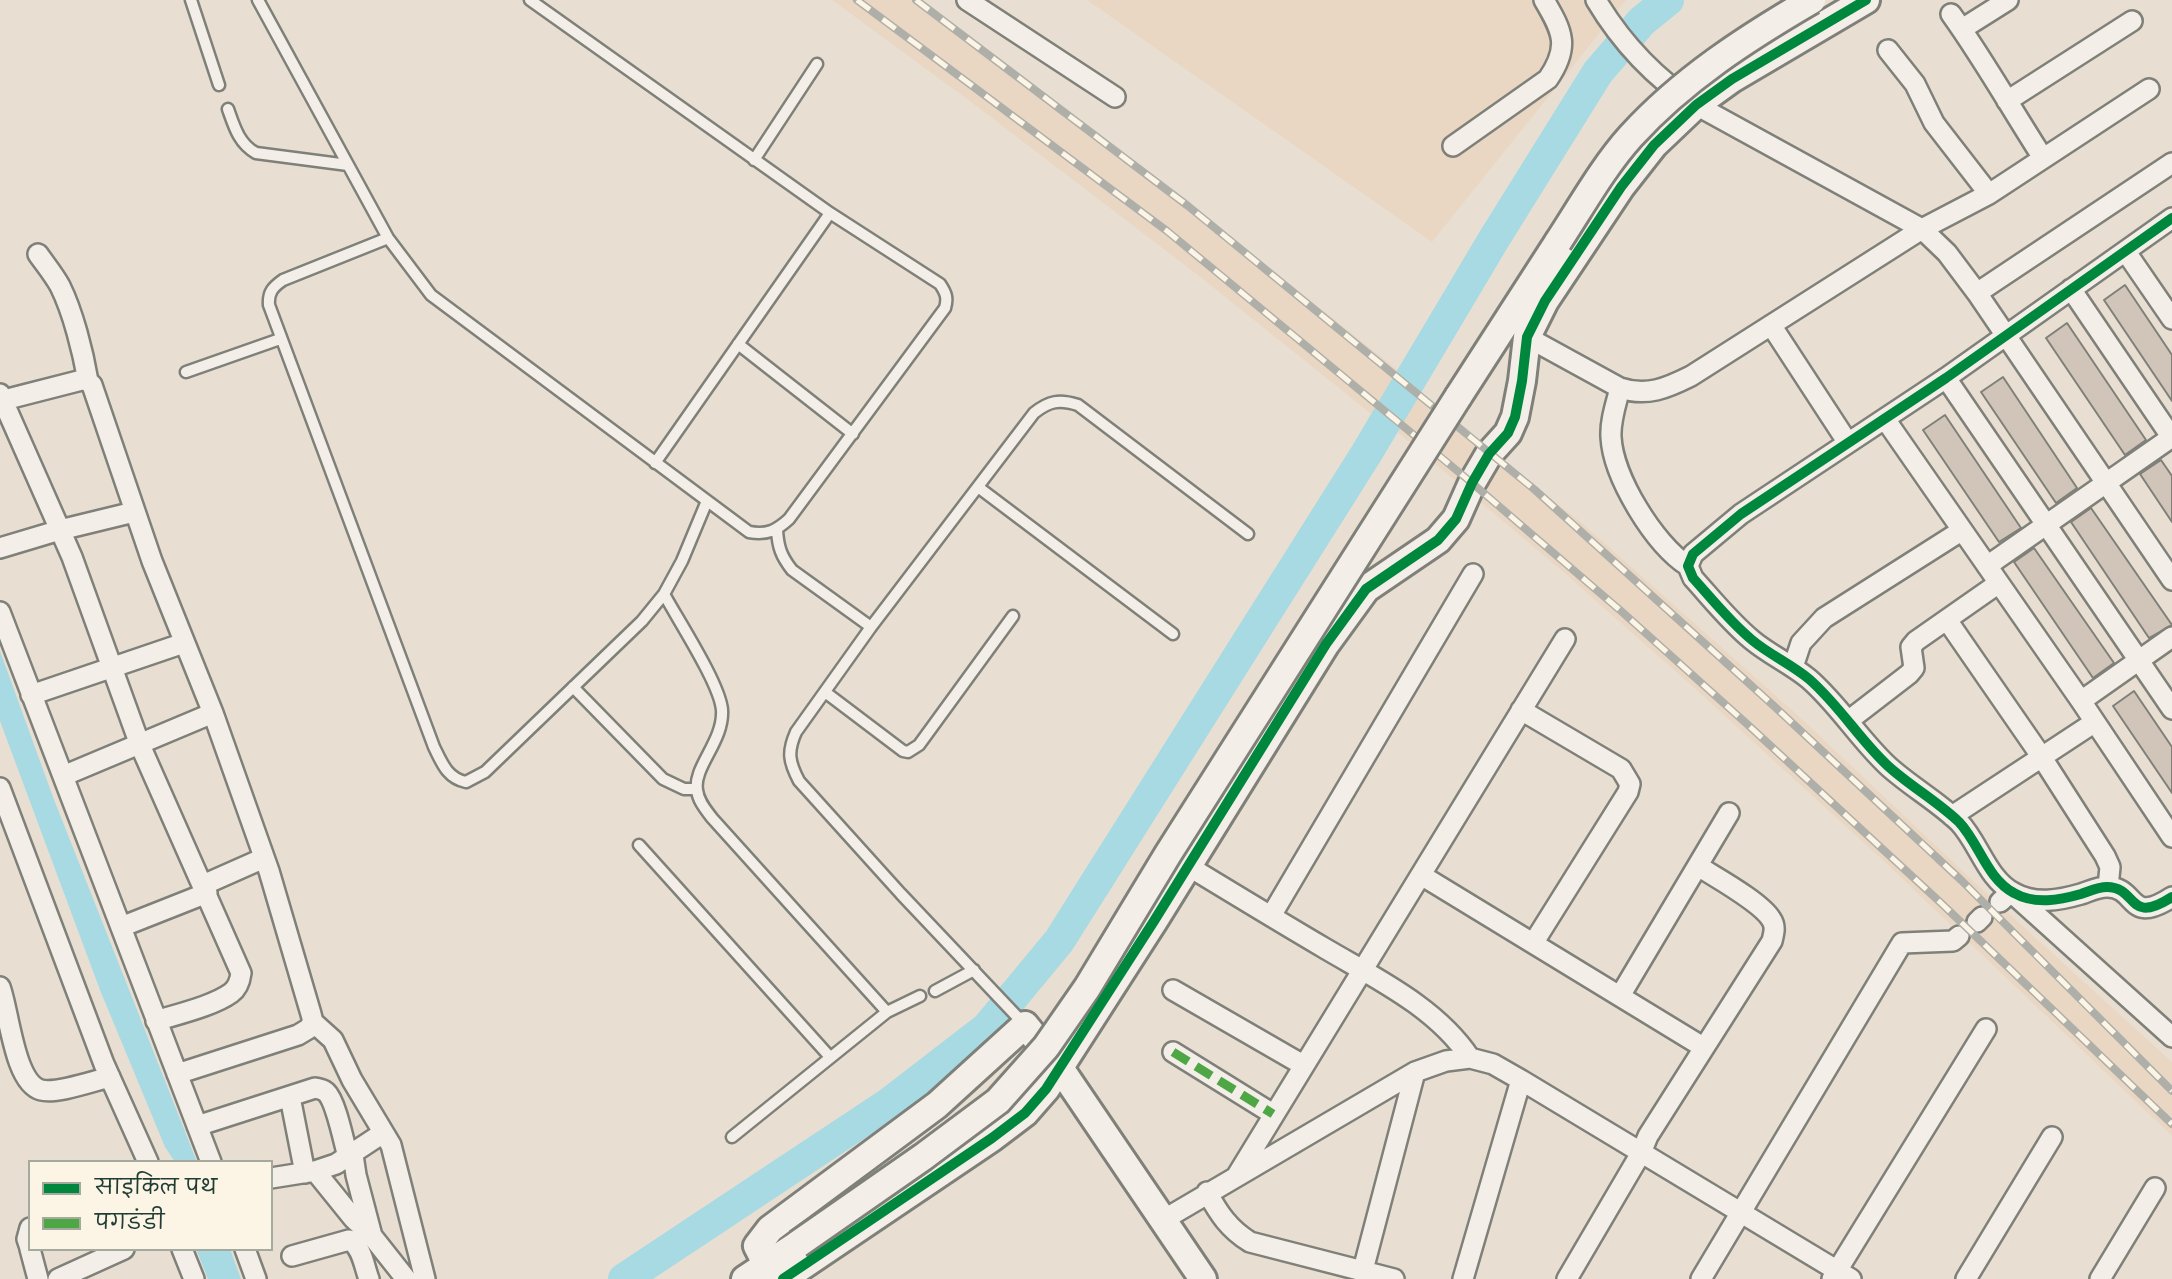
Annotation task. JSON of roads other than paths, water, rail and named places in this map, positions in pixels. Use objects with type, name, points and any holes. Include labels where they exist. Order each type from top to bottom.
[{"type":"street","points":[[967,0],[1115,97]]},
{"type":"street","points":[[1453,146],[1548,79],[1558,64],[1563,50],[1560,32],[1544,0]]},
{"type":"street","points":[[1596,0],[1606,18],[1628,45],[1673,90],[1922,229],[1947,253],[2006,334],[2172,580]]},
{"type":"street","points":[[767,1276],[798,1244],[998,1101],[1046,1047],[1087,988],[1225,764],[1603,174],[1630,137],[1699,72],[1812,0]]},
{"type":"street","points":[[767,1276],[1014,1121],[1025,1113],[1046,1089],[1357,598],[1438,540],[1455,519],[1489,454],[1507,433],[1515,417],[1527,337],[1545,301],[1621,187],[1654,145],[1696,105],[1732,79],[1866,0]]},
{"type":"street","points":[[2008,0],[1957,21],[2043,158]]},
{"type":"street","points":[[2007,101],[2132,21]]},
{"type":"street","points":[[1888,50],[1915,84],[1934,122],[1989,194]]},
{"type":"street","points":[[1527,337],[1620,388],[1631,392],[1652,392],[1667,388],[1691,376],[1922,229],[1989,194],[2149,89]]},
{"type":"street","points":[[1977,293],[2172,163]]},
{"type":"street","points":[[1688,566],[1693,554],[1741,514],[1946,378],[2172,218]]},
{"type":"street","points":[[2126,252],[2172,319]]},
{"type":"street","points":[[38,254],[60,286],[66,301],[88,381],[92,385],[134,512],[213,713],[264,858],[313,1022],[333,1041],[396,1159],[425,1279]]},
{"type":"street","points":[[1987,566],[2172,438],[2071,289]]},
{"type":"street","points":[[1771,325],[1848,443]]},
{"type":"street","points":[[1946,378],[2172,709]]},
{"type":"street","points":[[88,381],[82,380],[1,399],[76,569],[140,745],[241,973],[240,982],[233,992],[156,1021]]},
{"type":"street","points":[[1620,388],[1611,433],[1612,450],[1647,524],[1668,551],[1688,566],[1693,578],[1751,639],[1811,680],[1889,767],[1962,825],[1998,879],[2006,897],[2172,1037]]},
{"type":"street","points":[[1885,419],[2172,837]]},
{"type":"street","points":[[0,548],[134,512]]},
{"type":"street","points":[[1793,667],[1801,643],[1824,618],[1961,531]]},
{"type":"street","points":[[1271,916],[1473,574]]},
{"type":"street","points":[[1848,721],[1909,674],[1915,662],[1911,647],[1999,583]]},
{"type":"street","points":[[0,612],[210,1160]]},
{"type":"street","points":[[1947,620],[2105,856],[2110,867],[2108,887]]},
{"type":"street","points":[[2081,701],[2172,638]]},
{"type":"street","points":[[1236,1177],[1565,639]]},
{"type":"street","points":[[31,695],[184,643]]},
{"type":"street","points":[[1521,710],[1621,769],[1630,784],[1628,792],[1534,942]]},
{"type":"street","points":[[62,776],[213,713]]},
{"type":"street","points":[[1952,816],[2095,722]]},
{"type":"street","points":[[0,788],[110,1077],[147,1160]]},
{"type":"street","points":[[1620,996],[1729,813]]},
{"type":"street","points":[[121,927],[205,889],[264,858]]},
{"type":"street","points":[[1188,866],[1363,971],[1438,1020],[1471,1058]]},
{"type":"street","points":[[1567,1279],[1648,1136],[1772,940],[1772,920],[1763,909],[1698,866]]},
{"type":"street","points":[[1420,875],[1703,1046]]},
{"type":"street","points":[[2006,897],[2060,900],[2108,887],[2117,889],[2145,909],[2172,897]]},
{"type":"street","points":[[1701,1279],[1902,943],[1953,942],[1959,936]]},
{"type":"street","points":[[0,987],[7,1005],[4,1022],[11,1035],[24,1077],[32,1085],[41,1090],[54,1090],[110,1077]]},
{"type":"street","points":[[1173,990],[1303,1065]]},
{"type":"street","points":[[767,1276],[757,1246],[770,1229],[937,1105],[1020,1020],[1060,1068],[1203,1279]]},
{"type":"street","points":[[177,1074],[299,1035],[313,1022]]},
{"type":"street","points":[[1163,1220],[1415,1072],[1446,1061],[1471,1058],[1493,1064],[1521,1080],[1840,1276],[1986,1029]]},
{"type":"street","points":[[1173,1052],[1273,1114]]},
{"type":"street","points":[[1363,1270],[1415,1072]]},
{"type":"street","points":[[1463,1279],[1521,1080]]},
{"type":"street","points":[[197,1126],[315,1088],[322,1089],[328,1094],[351,1156],[372,1236]]},
{"type":"street","points":[[289,1097],[310,1172],[372,1236],[405,1279]]},
{"type":"street","points":[[273,1178],[310,1172],[336,1164],[383,1133]]},
{"type":"street","points":[[1966,1279],[2052,1137]]},
{"type":"street","points":[[2099,1279],[2155,1188]]},
{"type":"street","points":[[1207,1192],[1223,1220],[1234,1232],[1251,1242],[1273,1250],[1394,1279]]},
{"type":"street","points":[[292,1256],[349,1240],[355,1242],[359,1249],[369,1279]]},
{"type":"street","points":[[31,1251],[38,1279]]},
{"type":"street","points":[[58,1279],[120,1251]]},
{"type":"street","points":[[183,1251],[194,1279]]},
{"type":"street","points":[[245,1251],[256,1279]]},
{"type":"lane","points":[[191,0],[219,85]]},
{"type":"lane","points":[[258,0],[387,238],[431,295],[749,532],[764,535],[777,530],[789,519],[945,308],[948,300],[946,292],[940,284],[830,214],[530,0]]},
{"type":"lane","points":[[754,160],[817,64]]},
{"type":"lane","points":[[228,109],[242,142],[256,153],[348,165]]},
{"type":"lane","points":[[655,463],[830,214]]},
{"type":"lane","points":[[387,238],[283,279],[273,287],[268,296],[269,305],[434,747],[445,769],[456,780],[466,782],[475,779],[642,621],[664,594],[682,561],[707,501]]},
{"type":"lane","points":[[186,373],[280,339]]},
{"type":"lane","points":[[738,344],[853,434]]},
{"type":"lane","points":[[1020,1020],[799,781],[789,763],[789,746],[796,732],[871,627],[1034,413],[1046,404],[1062,400],[1078,405],[1248,534]]},
{"type":"lane","points":[[978,487],[1173,634]]},
{"type":"lane","points":[[777,530],[778,547],[792,570],[871,627]]},
{"type":"lane","points":[[664,594],[712,681],[722,707],[722,726],[698,776],[696,789],[700,802],[887,1012]]},
{"type":"lane","points":[[825,692],[903,751],[914,750],[1013,616]]},
{"type":"lane","points":[[573,687],[663,779],[684,789],[696,789]]},
{"type":"lane","points":[[639,845],[830,1057]]},
{"type":"lane","points":[[935,991],[974,970]]},
{"type":"lane","points":[[732,1137],[887,1012],[920,996]]},
{"type":"water","points":[[0,651],[53,797],[196,1160],[174,1160],[165,1147],[100,990],[0,721]]},
{"type":"water","points":[[197,1251],[231,1251],[241,1279],[208,1279]]},
{"type":"waterway","points":[[624,1279],[891,1102],[987,1028],[1059,941],[1366,454],[1494,239],[1598,72],[1642,21],[1668,0]]},
{"type":"railway","points":[[857,0],[1167,231],[1472,483],[1747,724],[1941,903],[2172,1124]]},
{"type":"railway","points":[[916,0],[1188,206],[1535,490],[1961,880],[2172,1091]]}]
